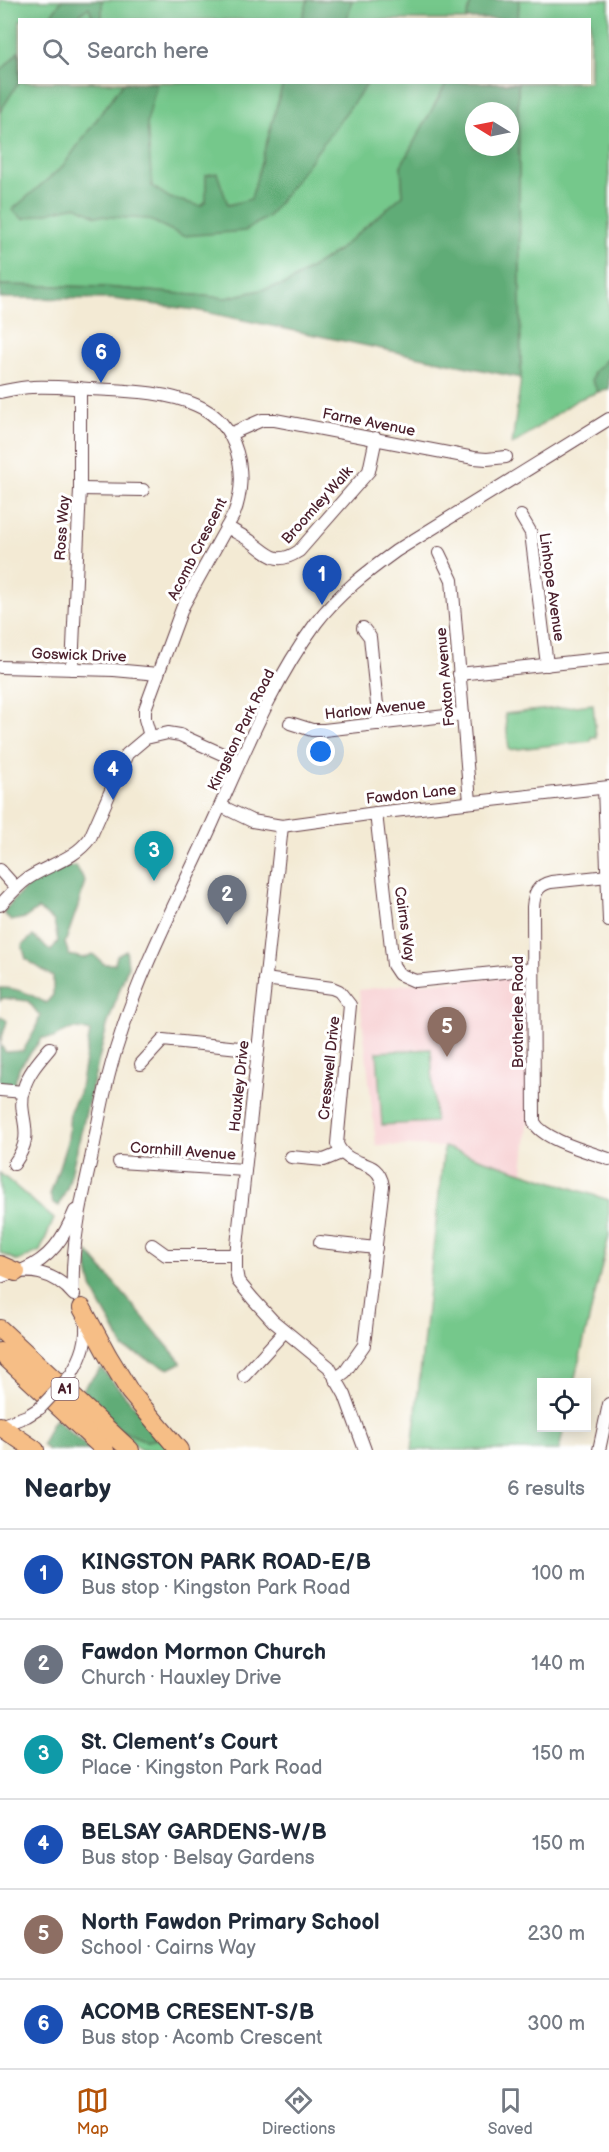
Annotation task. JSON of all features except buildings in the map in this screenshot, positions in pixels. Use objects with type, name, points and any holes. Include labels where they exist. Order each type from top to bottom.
[{"type":"highway","points":[[78,1301],[130,1392],[179,1450]]},
{"type":"highway","name":"A1","points":[[0,1329],[130,1450]]},
{"type":"highway","name":"A1","points":[[0,1352],[105,1450]]},
{"type":"highway","points":[[0,1426],[35,1450]]},
{"type":"street","name":"Acomb Crescent","points":[[0,392],[31,387],[80,388],[136,392],[172,398],[196,405],[211,415],[230,434],[238,453],[241,486],[239,501],[183,606],[145,709],[150,736]]},
{"type":"street","name":"Ross Way","points":[[72,669],[80,489],[80,388]]},
{"type":"street","name":"Kingston Park Road","points":[[0,1426],[27,1416],[40,1408],[71,1375],[83,1353],[86,1322],[78,1301],[74,1246],[104,1094],[118,1040],[136,991],[240,762],[268,704],[301,646],[317,622],[366,573],[396,551],[609,419]]},
{"type":"street","name":"Farne Avenue","points":[[230,434],[262,420],[275,420],[474,458],[506,457]]},
{"type":"street","name":"Broomley Walk","points":[[227,527],[273,557],[289,558],[299,551],[369,471],[376,438]]},
{"type":"street","points":[[80,489],[143,490]]},
{"type":"street","name":"Linhope Avenue","points":[[521,516],[531,534],[547,665]]},
{"type":"street","name":"Foxton Avenue","points":[[439,553],[452,580],[471,802]]},
{"type":"street","points":[[363,628],[370,638],[379,723]]},
{"type":"street","points":[[459,674],[609,658]]},
{"type":"street","name":"Goswick Drive","points":[[0,667],[114,670],[158,674]]},
{"type":"street","name":"Harlow Avenue","points":[[290,723],[312,730],[324,730],[463,714]]},
{"type":"street","points":[[0,905],[28,878],[74,855],[90,838],[127,754],[136,744],[150,736],[168,733],[180,735],[240,762]]},
{"type":"street","points":[[606,788],[609,921]]},
{"type":"street","name":"Fawdon Lane","points":[[221,806],[252,820],[282,826],[376,813],[606,788]]},
{"type":"street","name":"Cairns Way","points":[[376,813],[393,965],[399,974],[416,981],[533,969]]},
{"type":"street","name":"Hauxley Drive","points":[[282,826],[236,1270],[238,1281],[273,1321],[329,1367],[345,1395],[365,1450]]},
{"type":"street","points":[[0,870],[16,888]]},
{"type":"street","name":"Brotherlee Road","points":[[608,876],[551,882],[540,887],[534,898],[533,907],[533,969],[534,1122],[542,1132],[549,1136],[609,1159]]},
{"type":"street","name":"Cresswell Drive","points":[[265,979],[332,988],[339,991],[350,1005],[337,1144],[341,1153]]},
{"type":"street","points":[[141,1064],[163,1040],[258,1050]]},
{"type":"street","points":[[14,1164],[23,1152],[26,1143],[24,1092],[30,1075],[46,1052],[54,1065]]},
{"type":"street","points":[[0,1090],[24,1092]]},
{"type":"street","points":[[291,1157],[324,1160],[341,1153],[346,1158],[377,1170],[383,1186],[364,1345],[345,1372],[335,1379]]},
{"type":"street","name":"Cornhill Avenue","points":[[119,1162],[245,1170]]},
{"type":"street","name":"Kingston Park Road","points":[[9,1271],[41,1262],[55,1249],[71,1222],[84,1191]]},
{"type":"street","points":[[320,1242],[376,1248]]},
{"type":"street","points":[[152,1245],[166,1255],[236,1256]]},
{"type":"street","points":[[9,1271],[33,1271],[54,1277],[78,1301]]},
{"type":"street","points":[[244,1376],[285,1331]]},
{"type":"street","points":[[598,1450],[609,1404]]},
{"type":"shaded area","points":[[515,977],[526,991],[528,1123],[523,1172],[444,1147],[376,1145],[359,990],[415,983]]},
{"type":"green space","points":[[0,0],[472,0],[467,18],[18,18],[18,84],[446,84],[401,166],[403,195],[336,252],[287,284],[226,298],[104,287],[0,285]]},
{"type":"green space","points":[[62,0],[102,0],[102,18],[93,18],[89,7],[75,18],[49,18]]},
{"type":"green space","points":[[308,0],[352,0],[347,18],[302,18]]},
{"type":"green space","points":[[472,0],[519,0],[518,18],[466,18]]},
{"type":"green space","points":[[519,0],[609,0],[609,357],[594,372],[592,380],[598,392],[577,400],[512,445],[521,378],[518,84],[591,84],[591,18],[518,18]]},
{"type":"green space","points":[[18,52],[18,84],[0,112],[0,72]]},
{"type":"green space","points":[[122,84],[157,84],[147,122],[152,186],[170,198],[201,206],[206,201],[206,175],[217,173],[228,205],[251,199],[283,84],[367,84],[269,216],[245,231],[183,236],[148,219],[96,216],[76,206],[23,219],[12,210],[63,166]]},
{"type":"green space","points":[[446,84],[518,84],[518,102],[465,102],[465,156],[519,156],[521,378],[195,310],[113,299],[0,298],[0,285],[104,287],[226,298],[287,284],[336,252],[403,195],[401,166]]},
{"type":"green space","points":[[609,357],[609,389],[598,392],[592,380],[594,372]]},
{"type":"green space","points":[[593,704],[596,737],[591,737],[591,741],[509,750],[505,714]]},
{"type":"green space","points":[[76,866],[85,881],[65,943],[69,955],[83,958],[93,954],[104,964],[115,964],[117,955],[126,950],[128,966],[107,1026],[68,1186],[59,1206],[53,1203],[50,1195],[68,1139],[70,1111],[79,1093],[90,1032],[71,1029],[54,1038],[42,1038],[19,1068],[14,1085],[0,1085],[0,1044],[5,1052],[23,1051],[40,1016],[28,1001],[3,998],[0,1001],[0,988],[18,990],[46,1003],[53,995],[53,977],[26,959],[22,945],[33,936],[51,951],[58,941],[54,921],[38,909],[25,918],[11,921],[3,912],[35,880],[53,871]]},
{"type":"green space","points":[[1,1016],[7,1021],[0,1044],[0,1020]]},
{"type":"green space","points":[[431,1049],[435,1122],[382,1125],[377,1052]]},
{"type":"green space","points":[[444,1147],[609,1200],[609,1236],[575,1378],[537,1378],[537,1432],[563,1432],[559,1450],[412,1450]]},
{"type":"green space","points":[[0,1173],[54,1219],[40,1251],[18,1261],[0,1253]]},
{"type":"green space","points":[[88,1252],[181,1363],[169,1369],[123,1348],[94,1292],[88,1267]]},
{"type":"green space","points":[[101,1368],[162,1438],[146,1441],[119,1429],[80,1392]]},
{"type":"green space","points":[[56,1419],[89,1450],[48,1450],[42,1445],[51,1424]]},
{"type":"green space","points":[[119,1429],[146,1441],[162,1438],[173,1450],[141,1450]]},
{"type":"place","name":"ACOMB CRESENT-S/B","points":[[101,383]]},
{"type":"place","name":"KINGSTON PARK ROAD-E/B","points":[[322,605]]},
{"type":"place","name":"BELSAY GARDENS-W/B","points":[[113,800]]},
{"type":"place","name":"St. Clement’s Court","points":[[154,881]]},
{"type":"place","name":"Fawdon Mormon Church","points":[[227,925]]},
{"type":"place","name":"North Fawdon Primary School","points":[[447,1057]]}]
